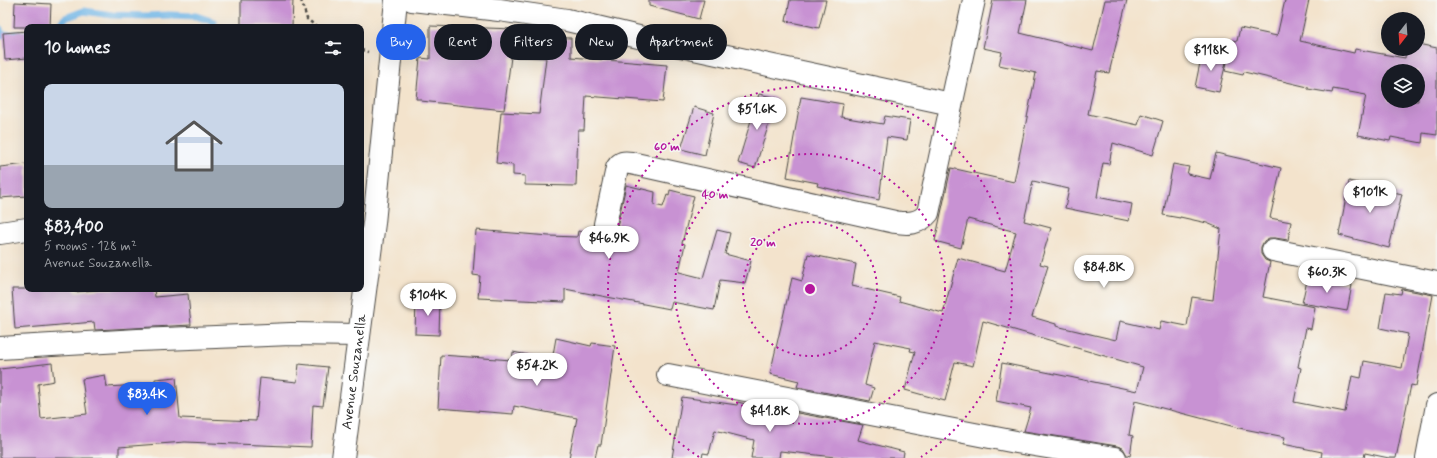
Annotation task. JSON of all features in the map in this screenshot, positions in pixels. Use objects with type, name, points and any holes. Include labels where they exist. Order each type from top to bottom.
[{"type":"street","name":"Avenue Souzanella","points":[[364,260],[367,223],[396,0]]},
{"type":"street","points":[[412,0],[499,10],[567,20],[647,39],[951,104]]},
{"type":"street","points":[[605,224],[617,168],[623,162],[895,222],[906,224],[923,220],[928,213],[974,0]]},
{"type":"street","points":[[0,233],[24,229]]},
{"type":"street","points":[[1274,250],[1437,283]]},
{"type":"street","name":"Avenue Souzanella","points":[[343,458],[358,335],[361,292]]},
{"type":"street","points":[[0,348],[138,340],[291,334],[358,335]]},
{"type":"street","points":[[668,375],[1016,442],[1114,458]]},
{"type":"street","points":[[1426,458],[1437,404]]},
{"type":"path","points":[[301,0],[306,19],[313,24]]},
{"type":"building","points":[[241,0],[293,0],[292,24],[241,24]]},
{"type":"building","points":[[649,0],[704,0],[699,19],[649,6]]},
{"type":"building","points":[[790,0],[826,0],[819,28],[786,21]]},
{"type":"building","points":[[993,0],[1027,0],[1020,33],[1093,51],[1105,0],[1127,0],[1109,73],[1097,71],[1088,114],[1138,125],[1141,114],[1163,121],[1153,155],[1113,143],[1109,164],[1103,163],[1097,197],[1132,204],[1129,221],[1065,208],[1069,189],[1033,181],[1024,221],[1051,228],[1040,264],[1048,266],[1032,317],[1056,324],[1056,326],[1116,340],[1120,321],[1159,330],[1161,321],[1187,326],[1192,297],[1213,300],[1221,229],[1207,223],[1163,215],[1173,164],[1189,167],[1187,174],[1210,179],[1216,153],[1281,168],[1270,218],[1291,222],[1288,240],[1269,238],[1264,241],[1261,247],[1261,254],[1265,260],[1270,262],[1263,297],[1315,307],[1311,329],[1306,328],[1298,367],[1301,368],[1294,402],[1345,412],[1352,376],[1361,378],[1364,361],[1402,368],[1408,334],[1380,328],[1386,292],[1401,294],[1402,289],[1433,295],[1416,386],[1411,385],[1396,458],[1365,453],[1364,458],[1321,458],[1322,452],[1283,444],[1285,437],[1239,428],[1135,401],[1129,435],[1133,436],[1130,456],[1127,455],[1123,448],[1117,446],[1024,431],[1031,408],[996,401],[1002,363],[1137,391],[1143,367],[983,321],[973,366],[955,362],[945,401],[905,390],[915,352],[910,351],[911,348],[875,341],[865,385],[874,388],[870,401],[797,387],[799,381],[770,374],[792,278],[802,281],[808,254],[856,264],[852,286],[900,297],[899,301],[943,313],[958,258],[1005,271],[1016,232],[968,219],[961,248],[935,241],[951,168],[1014,182],[1036,73],[999,65],[1002,52],[983,48]]},
{"type":"building","points":[[1285,0],[1309,0],[1300,41],[1354,53],[1355,49],[1381,54],[1381,56],[1405,58],[1405,56],[1425,56],[1425,45],[1437,48],[1437,135],[1423,133],[1422,143],[1391,137],[1390,141],[1358,135],[1366,95],[1333,89],[1332,93],[1308,89],[1308,87],[1244,72],[1243,75],[1225,71],[1232,40],[1237,41],[1240,28],[1277,36]]},
{"type":"building","points":[[15,2],[51,4],[50,24],[24,24],[24,27],[14,27]]},
{"type":"building","points":[[430,26],[434,26],[434,60],[492,60],[492,28],[500,28],[500,60],[511,60],[504,110],[421,101],[421,99],[416,99],[420,60],[430,59]]},
{"type":"building","points":[[24,31],[24,58],[5,60],[3,33]]},
{"type":"building","points":[[567,38],[571,38],[571,57],[575,57],[575,60],[607,60],[667,65],[663,102],[586,96],[584,130],[578,130],[576,186],[525,185],[525,176],[513,175],[513,165],[496,163],[501,112],[539,114],[546,60],[567,60]]},
{"type":"building","points":[[1202,53],[1227,58],[1219,92],[1195,87]]},
{"type":"building","points":[[759,94],[777,98],[755,168],[738,163]]},
{"type":"building","points":[[801,97],[843,104],[841,117],[883,124],[885,116],[910,120],[907,140],[887,137],[879,200],[817,186],[818,183],[787,177]]},
{"type":"building","points":[[694,107],[714,113],[705,155],[681,149]]},
{"type":"building","points":[[24,164],[24,196],[0,198],[0,167]]},
{"type":"building","points":[[1349,181],[1402,194],[1389,248],[1339,235]]},
{"type":"building","points":[[626,185],[655,192],[654,205],[663,207],[667,195],[669,196],[670,190],[694,196],[682,243],[685,244],[679,272],[703,278],[717,230],[730,233],[725,254],[751,261],[745,283],[720,280],[714,310],[672,302],[670,309],[565,289],[565,302],[478,298],[480,276],[473,275],[476,230],[577,237],[578,231],[611,238],[617,227]]},
{"type":"building","points":[[1308,276],[1352,285],[1347,311],[1302,303]]},
{"type":"building","points":[[12,289],[24,289],[24,292],[154,292],[155,297],[188,294],[191,325],[95,330],[94,322],[15,329]]},
{"type":"building","points":[[416,299],[440,300],[439,335],[415,334]]},
{"type":"building","points":[[556,338],[591,346],[592,343],[615,346],[601,445],[598,445],[595,458],[569,458],[577,418],[514,406],[513,414],[438,408],[441,355],[512,360],[513,352],[552,360]]},
{"type":"building","points":[[52,363],[54,381],[38,384],[41,419],[87,414],[82,379],[105,375],[107,387],[155,384],[155,379],[176,377],[180,418],[256,421],[260,378],[297,382],[299,364],[328,367],[323,406],[313,405],[311,447],[185,442],[119,447],[119,458],[0,458],[0,369]]},
{"type":"building","points":[[682,397],[737,405],[738,402],[790,417],[792,412],[863,425],[858,440],[904,452],[903,458],[844,458],[780,451],[779,458],[751,458],[754,440],[715,430],[709,454],[703,453],[702,458],[672,458]]},
{"type":"waterway","points":[[60,24],[65,18],[84,11],[112,15],[196,16],[214,22]]},
{"type":"waterway","points":[[0,29],[1,35],[24,34]]}]
